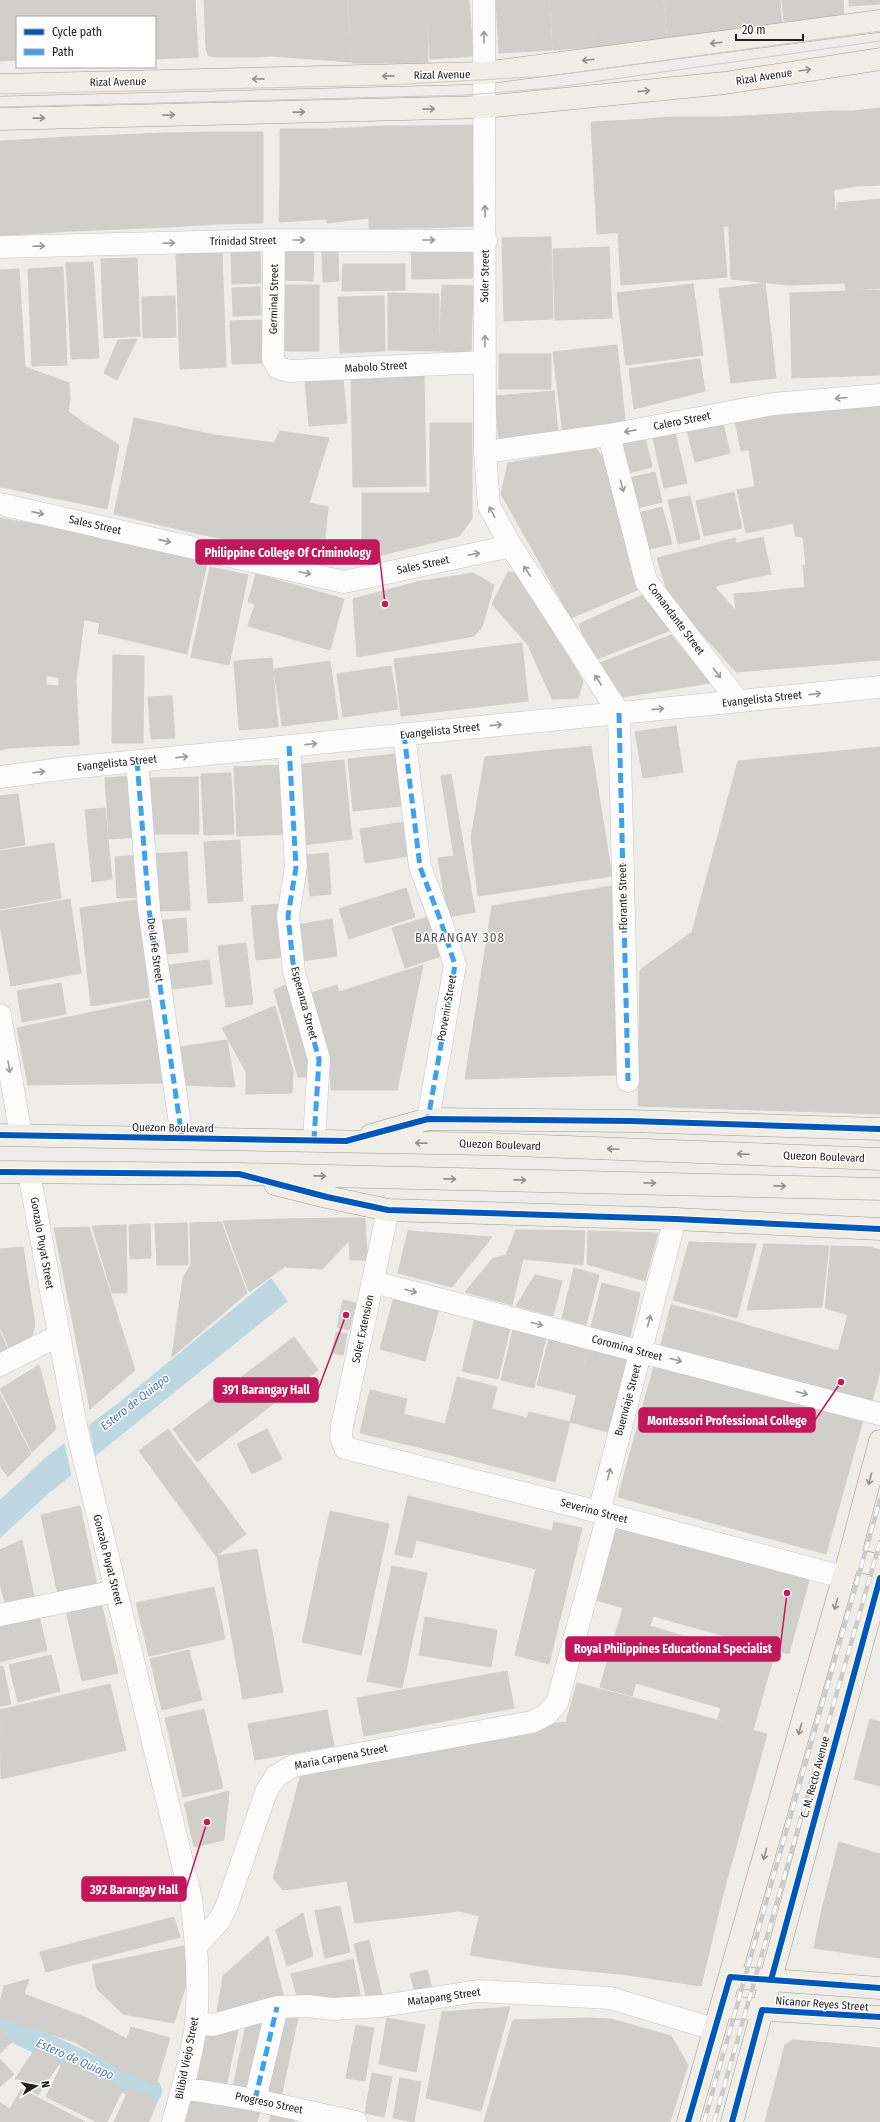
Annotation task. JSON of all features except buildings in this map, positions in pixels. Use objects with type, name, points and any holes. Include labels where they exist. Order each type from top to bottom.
[{"type":"main road","name":"Rizal Avenue","points":[[0,85],[484,74],[880,21]]},
{"type":"main road","name":"Rizal Avenue","points":[[0,119],[484,107],[725,83],[880,59]]},
{"type":"main road","points":[[346,1141],[428,1119],[630,1121],[880,1129]]},
{"type":"main road","name":"Quezon Boulevard","points":[[0,1135],[488,1144],[880,1159]]},
{"type":"main road","points":[[0,1172],[239,1174],[880,1189]]},
{"type":"main road","points":[[239,1174],[327,1198],[388,1210],[675,1218],[880,1229]]},
{"type":"main road","points":[[688,2122],[846,1567],[880,1441]]},
{"type":"main road","points":[[846,1567],[880,1566]]},
{"type":"main road","name":"C. M. Recto Avenue","points":[[732,2122],[880,1578]]},
{"type":"main road","name":"Nicanor Reyes Street","points":[[730,1977],[880,1988]]},
{"type":"main road","name":"Nicanor Reyes Street","points":[[721,2007],[880,2017]]},
{"type":"street","name":"Soler Street","points":[[484,0],[486,241],[485,452],[489,506],[511,546]]},
{"type":"street","name":"Trinidad Street","points":[[0,247],[274,240],[486,241]]},
{"type":"street","name":"Germinal Street","points":[[273,359],[274,240]]},
{"type":"street","name":"Mabolo Street","points":[[273,359],[278,368],[290,371],[485,362]]},
{"type":"street","name":"Calero Street","points":[[485,452],[608,435],[774,404],[880,395]]},
{"type":"street","name":"Comandante Street","points":[[608,435],[646,581],[738,701]]},
{"type":"street","name":"Sales Street","points":[[0,504],[344,582],[511,546]]},
{"type":"street","points":[[511,546],[619,713]]},
{"type":"street","name":"Evangelista Street","points":[[0,777],[136,761],[880,687]]},
{"type":"street","name":"Florante Street","points":[[619,713],[628,1081]]},
{"type":"street","name":"Porvenir Street","points":[[404,734],[420,867],[440,919],[455,966],[428,1119]]},
{"type":"street","name":"Esperanza Street","points":[[289,746],[296,867],[288,916],[294,972],[319,1059],[314,1140]]},
{"type":"street","name":"De la Fe Street","points":[[136,761],[149,909],[182,1138]]},
{"type":"street","points":[[0,1015],[21,1135]]},
{"type":"street","name":"Gonzalo Puyat Street","points":[[29,1173],[58,1336],[76,1426],[191,1898],[197,1945]]},
{"type":"street","name":"Soler Extension","points":[[345,1448],[342,1437],[342,1426],[388,1210]]},
{"type":"street","name":"Buenviaje Street","points":[[546,1716],[557,1703],[604,1514],[641,1351],[675,1218]]},
{"type":"street","name":"Coromina Street","points":[[373,1282],[880,1414]]},
{"type":"street","points":[[0,1365],[58,1336]]},
{"type":"street","name":"Severino Street","points":[[345,1448],[604,1514],[846,1567]]},
{"type":"street","points":[[0,1614],[116,1591]]},
{"type":"street","name":"Maria Carpena Street","points":[[197,1945],[219,1921],[227,1905],[266,1792],[276,1776],[293,1766],[532,1722],[546,1716]]},
{"type":"street","name":"Bilibid Viejo Street","points":[[173,2122],[183,2088],[196,2024],[197,1945]]},
{"type":"street","name":"Matapang Street","points":[[196,2024],[213,2024],[277,2007],[307,2006],[334,2009],[382,2006],[478,1991],[610,1998],[714,2028]]},
{"type":"street","points":[[254,2100],[277,2007]]},
{"type":"street","name":"Progreso Street","points":[[183,2088],[254,2100],[356,2122]]},
{"type":"water","points":[[271,1278],[288,1301],[48,1494],[0,1538],[0,1500],[46,1457],[121,1401]]},
{"type":"pier","points":[[88,1423],[96,1459],[72,1478],[64,1441]]},
{"type":"waterway","name":"Estero de Quiapo","points":[[0,2024],[96,2069],[150,2091]]},
{"type":"tram line","points":[[0,94],[388,85],[550,76],[880,31]]},
{"type":"tram line","points":[[0,107],[468,95],[551,88],[880,41]]},
{"type":"railway","points":[[704,2122],[880,1500]]},
{"type":"railway","points":[[714,2122],[880,1542]]},
{"type":"marked path","points":[[619,713],[628,1081]]},
{"type":"marked path","points":[[404,734],[420,867],[440,919],[455,965],[428,1119]]},
{"type":"marked path","points":[[289,746],[296,867],[288,916],[294,972],[319,1059],[314,1140]]},
{"type":"marked path","points":[[137,761],[149,909],[182,1138]]},
{"type":"marked path","points":[[255,2100],[277,2007]]},
{"type":"cycle path","points":[[0,1135],[346,1141],[428,1119],[630,1121],[880,1129]]},
{"type":"cycle path","points":[[0,1172],[239,1174],[327,1197],[388,1210],[675,1219],[880,1229]]},
{"type":"cycle path","points":[[771,1980],[880,1578]]},
{"type":"cycle path","points":[[688,2122],[730,1977],[880,1988]]},
{"type":"cycle path","points":[[732,2122],[762,2010],[880,2017]]},
{"type":"place","name":"Philippine College Of Criminology","points":[[385,604]]},
{"type":"place","name":"391 Barangay Hall","points":[[346,1315]]},
{"type":"place","name":"Montessori Professional College","points":[[841,1382]]},
{"type":"place","name":"Royal Philippines Educational Specialist","points":[[787,1593]]},
{"type":"place","name":"392 Barangay Hall","points":[[207,1822]]},
{"type":"district","name":"BARANGAY 308","points":[[460,937]]}]
